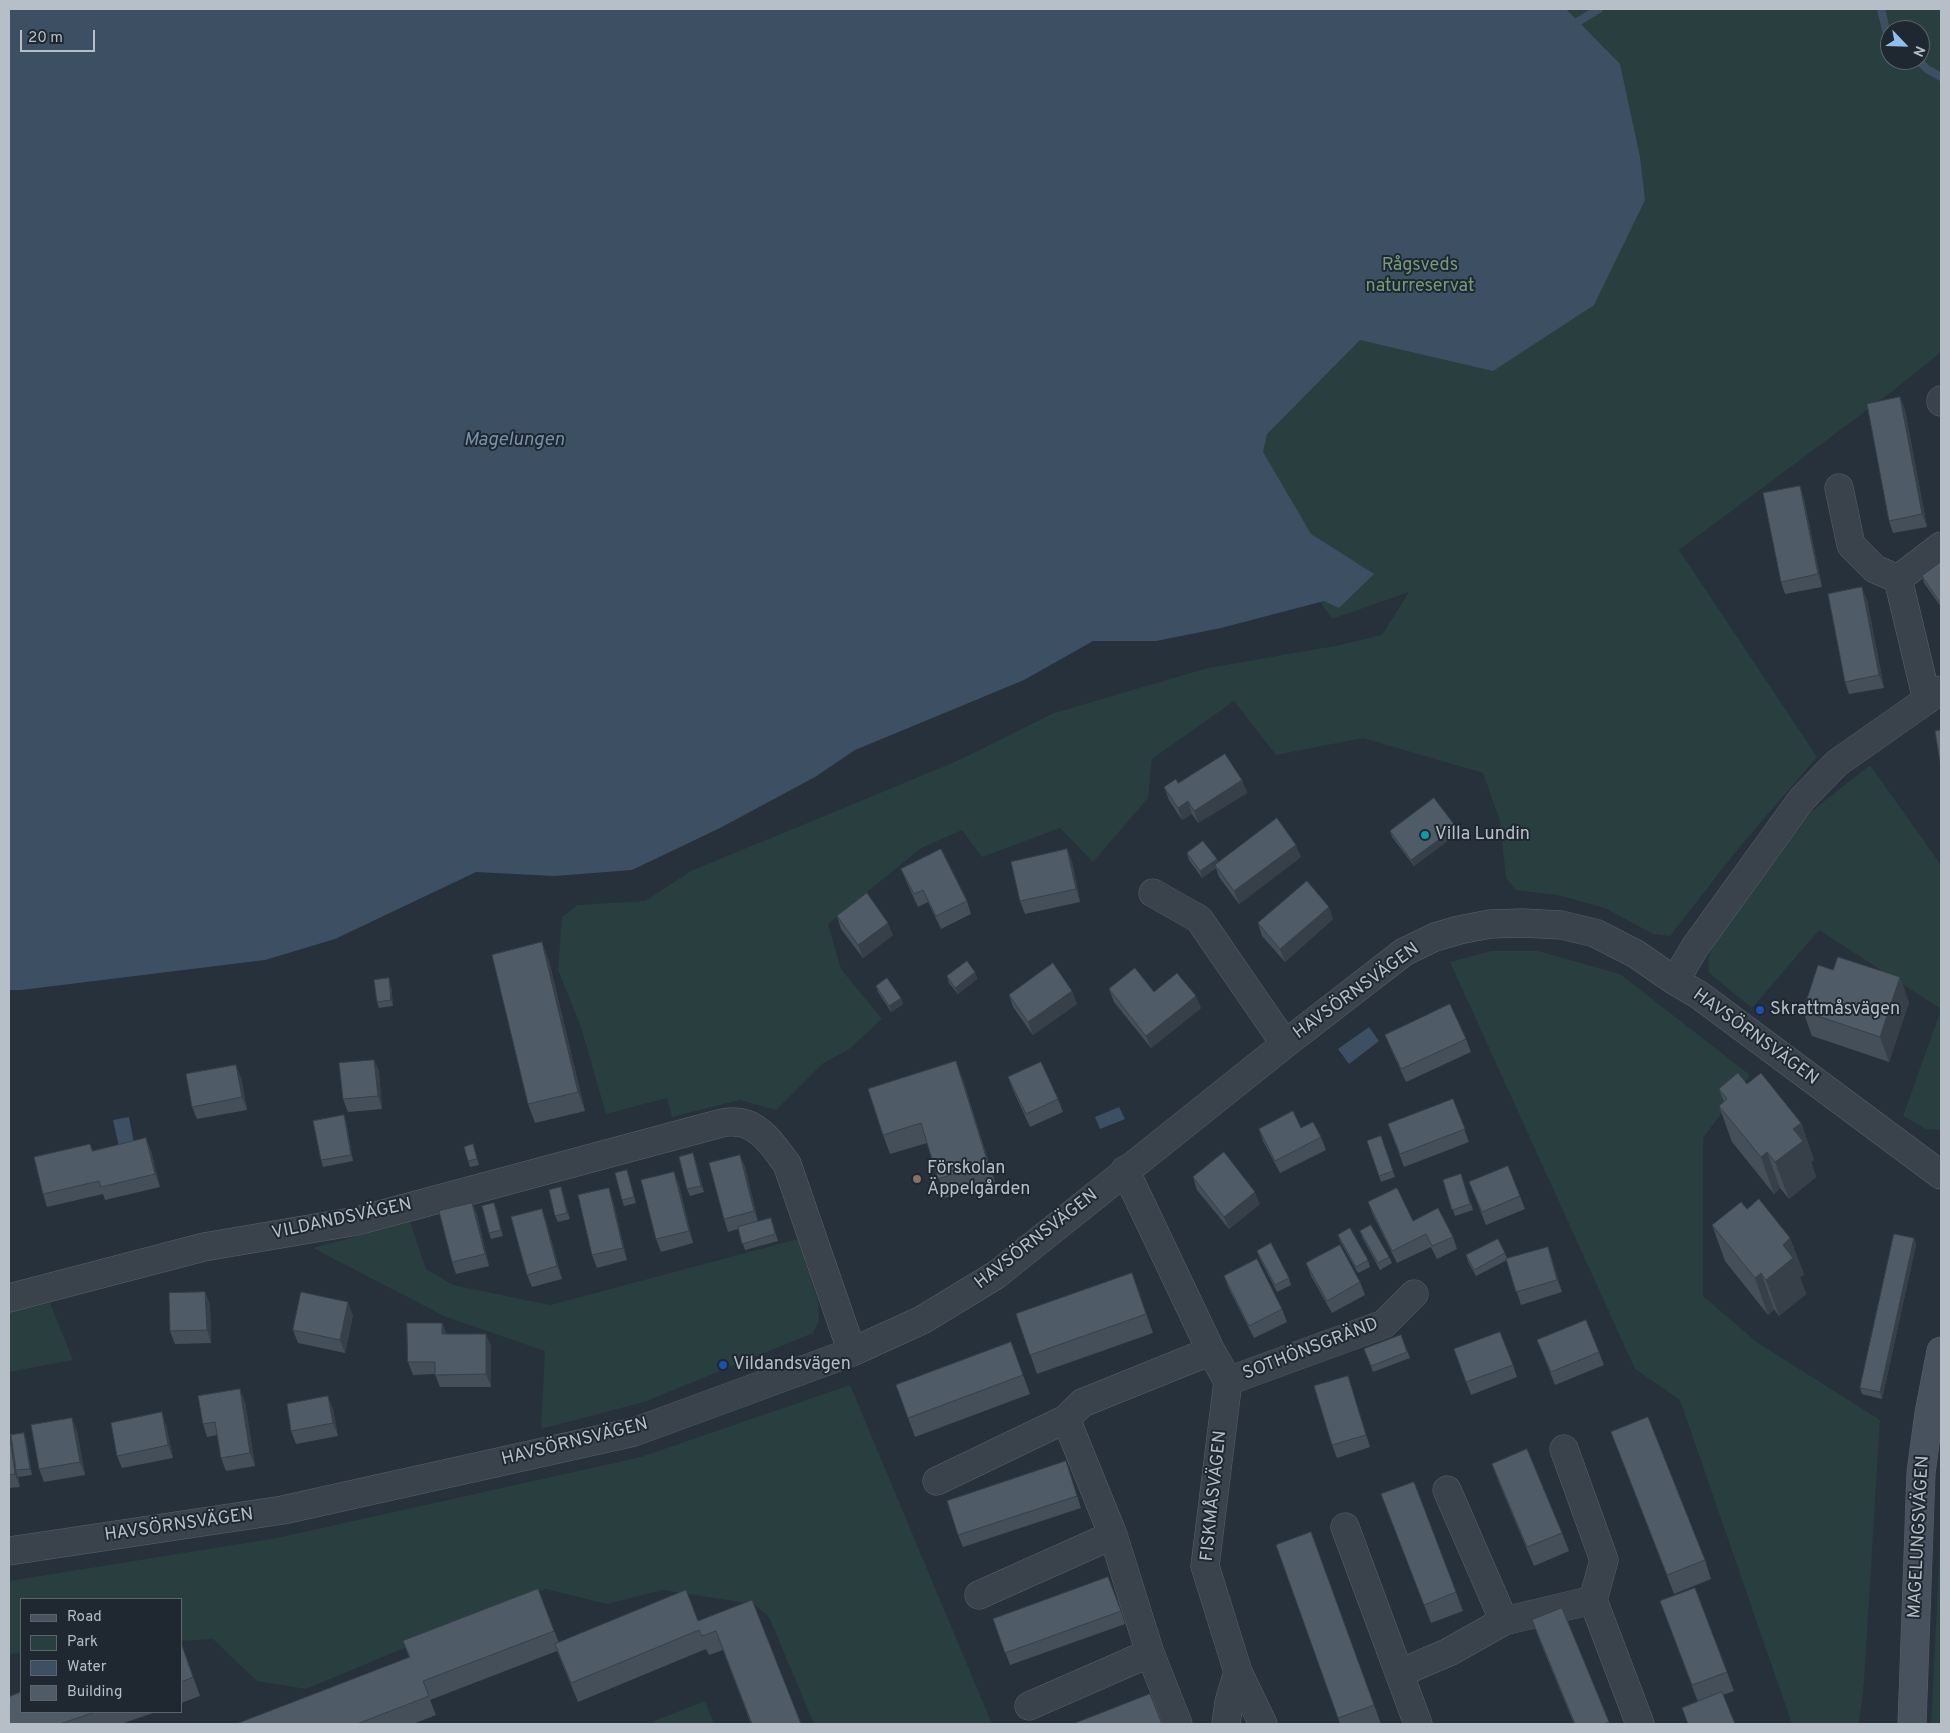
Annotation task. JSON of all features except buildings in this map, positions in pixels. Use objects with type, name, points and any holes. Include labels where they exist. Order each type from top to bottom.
[{"type":"main road","name":"MAGELUNGSVÄGEN","points":[[1912,1724],[1921,1473],[1929,1413],[1941,1351]]},
{"type":"street","points":[[1839,488],[1851,545],[1875,569],[1898,578]]},
{"type":"street","points":[[1898,578],[1941,546]]},
{"type":"street","points":[[1675,981],[1695,948],[1802,799],[1837,763],[1934,695],[1898,578]]},
{"type":"street","points":[[1153,893],[1199,919],[1285,1044]]},
{"type":"street","name":"HAVSÖRNSVÄGEN","points":[[9,1551],[283,1510],[634,1432],[852,1352],[922,1320],[996,1275],[1285,1044],[1404,952],[1434,937],[1459,930],[1490,924],[1523,923],[1561,925],[1595,933],[1636,954],[1699,995],[1941,1176]]},
{"type":"street","name":"VILDANDSVÄGEN","points":[[9,1298],[204,1247],[356,1220],[707,1126],[734,1122],[754,1127],[771,1143],[786,1164],[852,1352]]},
{"type":"street","points":[[1126,1170],[1211,1351],[1228,1381]]},
{"type":"street","name":"SOTHÖNSGRÄND","points":[[1228,1381],[1384,1324],[1414,1294]]},
{"type":"street","points":[[937,1480],[1066,1418],[1082,1404],[1211,1351]]},
{"type":"street","name":"FISKMÅSVÄGEN","points":[[1228,1381],[1205,1566],[1238,1672],[1263,1724]]},
{"type":"street","points":[[1066,1418],[1113,1535],[1150,1653],[1178,1724]]},
{"type":"street","points":[[1564,1449],[1604,1560],[1593,1600],[1640,1724]]},
{"type":"street","points":[[1448,1490],[1504,1621]]},
{"type":"street","points":[[1345,1527],[1418,1724]]},
{"type":"street","points":[[979,1595],[1113,1535]]},
{"type":"street","points":[[1400,1673],[1448,1652],[1504,1621],[1593,1600]]},
{"type":"street","points":[[1029,1706],[1150,1653]]},
{"type":"street","points":[[1226,1724],[1229,1702],[1238,1672]]},
{"type":"green space","name":"Rågsveds naturreservat","points":[[82,9],[1941,9],[1941,352],[1894,390],[1679,550],[1817,757],[1737,850],[1670,936],[1653,934],[1605,908],[1557,895],[1516,890],[1506,878],[1500,821],[1483,773],[1363,738],[1276,755],[1234,701],[1152,759],[1148,798],[1093,862],[1060,828],[982,857],[962,830],[921,848],[828,924],[841,969],[882,1019],[849,1049],[822,1064],[776,1110],[740,1100],[672,1117],[667,1098],[606,1114],[581,1027],[558,970],[562,917],[577,905],[645,901],[691,871],[955,762],[1054,713],[1208,668],[1335,646],[1382,635],[1409,592],[1332,619],[1021,164]]},
{"type":"green space","points":[[1870,765],[1941,865],[1941,1009],[1819,930],[1752,1008],[1709,973],[1708,958],[1714,944],[1813,810]]},
{"type":"green space","points":[[1491,951],[1538,951],[1620,974],[1750,1075],[1703,1138],[1703,1296],[1758,1343],[1880,1420],[1864,1681],[1859,1724],[1792,1724],[1680,1400],[1635,1369],[1450,962]]},
{"type":"green space","points":[[1941,1010],[1941,1130],[1926,1129],[1903,1116]]},
{"type":"green space","points":[[410,1222],[426,1269],[453,1285],[550,1305],[798,1239],[818,1301],[819,1320],[813,1333],[644,1402],[541,1429],[545,1351],[446,1317],[313,1248]]},
{"type":"green space","points":[[50,1303],[73,1360],[9,1372],[9,1312]]},
{"type":"green space","points":[[850,1385],[992,1724],[814,1724],[769,1617],[754,1604],[662,1590],[607,1604],[546,1589],[306,1689],[257,1681],[213,1639],[182,1641],[182,1598],[20,1598],[20,1653],[9,1654],[9,1581],[277,1538],[641,1457]]},
{"type":"green space","points":[[1941,1522],[1941,1724],[1931,1724]]},
{"type":"green space","points":[[705,1701],[714,1724],[655,1724],[654,1721]]},
{"type":"water","name":"Magelungen","points":[[9,9],[1566,9],[1620,64],[1640,157],[1645,200],[1594,305],[1493,371],[1360,340],[1267,434],[1263,452],[1311,534],[1374,574],[1339,608],[1324,601],[1221,628],[1156,641],[1093,641],[1024,680],[855,750],[815,777],[720,828],[632,870],[554,876],[476,872],[335,939],[265,960],[9,990]]},
{"type":"water","points":[[1369,1027],[1379,1041],[1349,1064],[1338,1049]]},
{"type":"water","points":[[1119,1107],[1125,1119],[1100,1129],[1095,1117]]},
{"type":"water","points":[[129,1117],[134,1143],[119,1147],[113,1120]]},
{"type":"waterway","points":[[1579,21],[1599,9]]},
{"type":"waterway","points":[[1881,9],[1884,20]]},
{"type":"waterway","points":[[1929,70],[1941,77]]},
{"type":"place","name":"Villa Lundin","points":[[1425,835]]},
{"type":"place","name":"Skrattmåsvägen","points":[[1760,1010]]},
{"type":"place","name":"Förskolan Äppelgården","points":[[917,1179]]},
{"type":"place","name":"Vildandsvägen","points":[[723,1365]]}]
